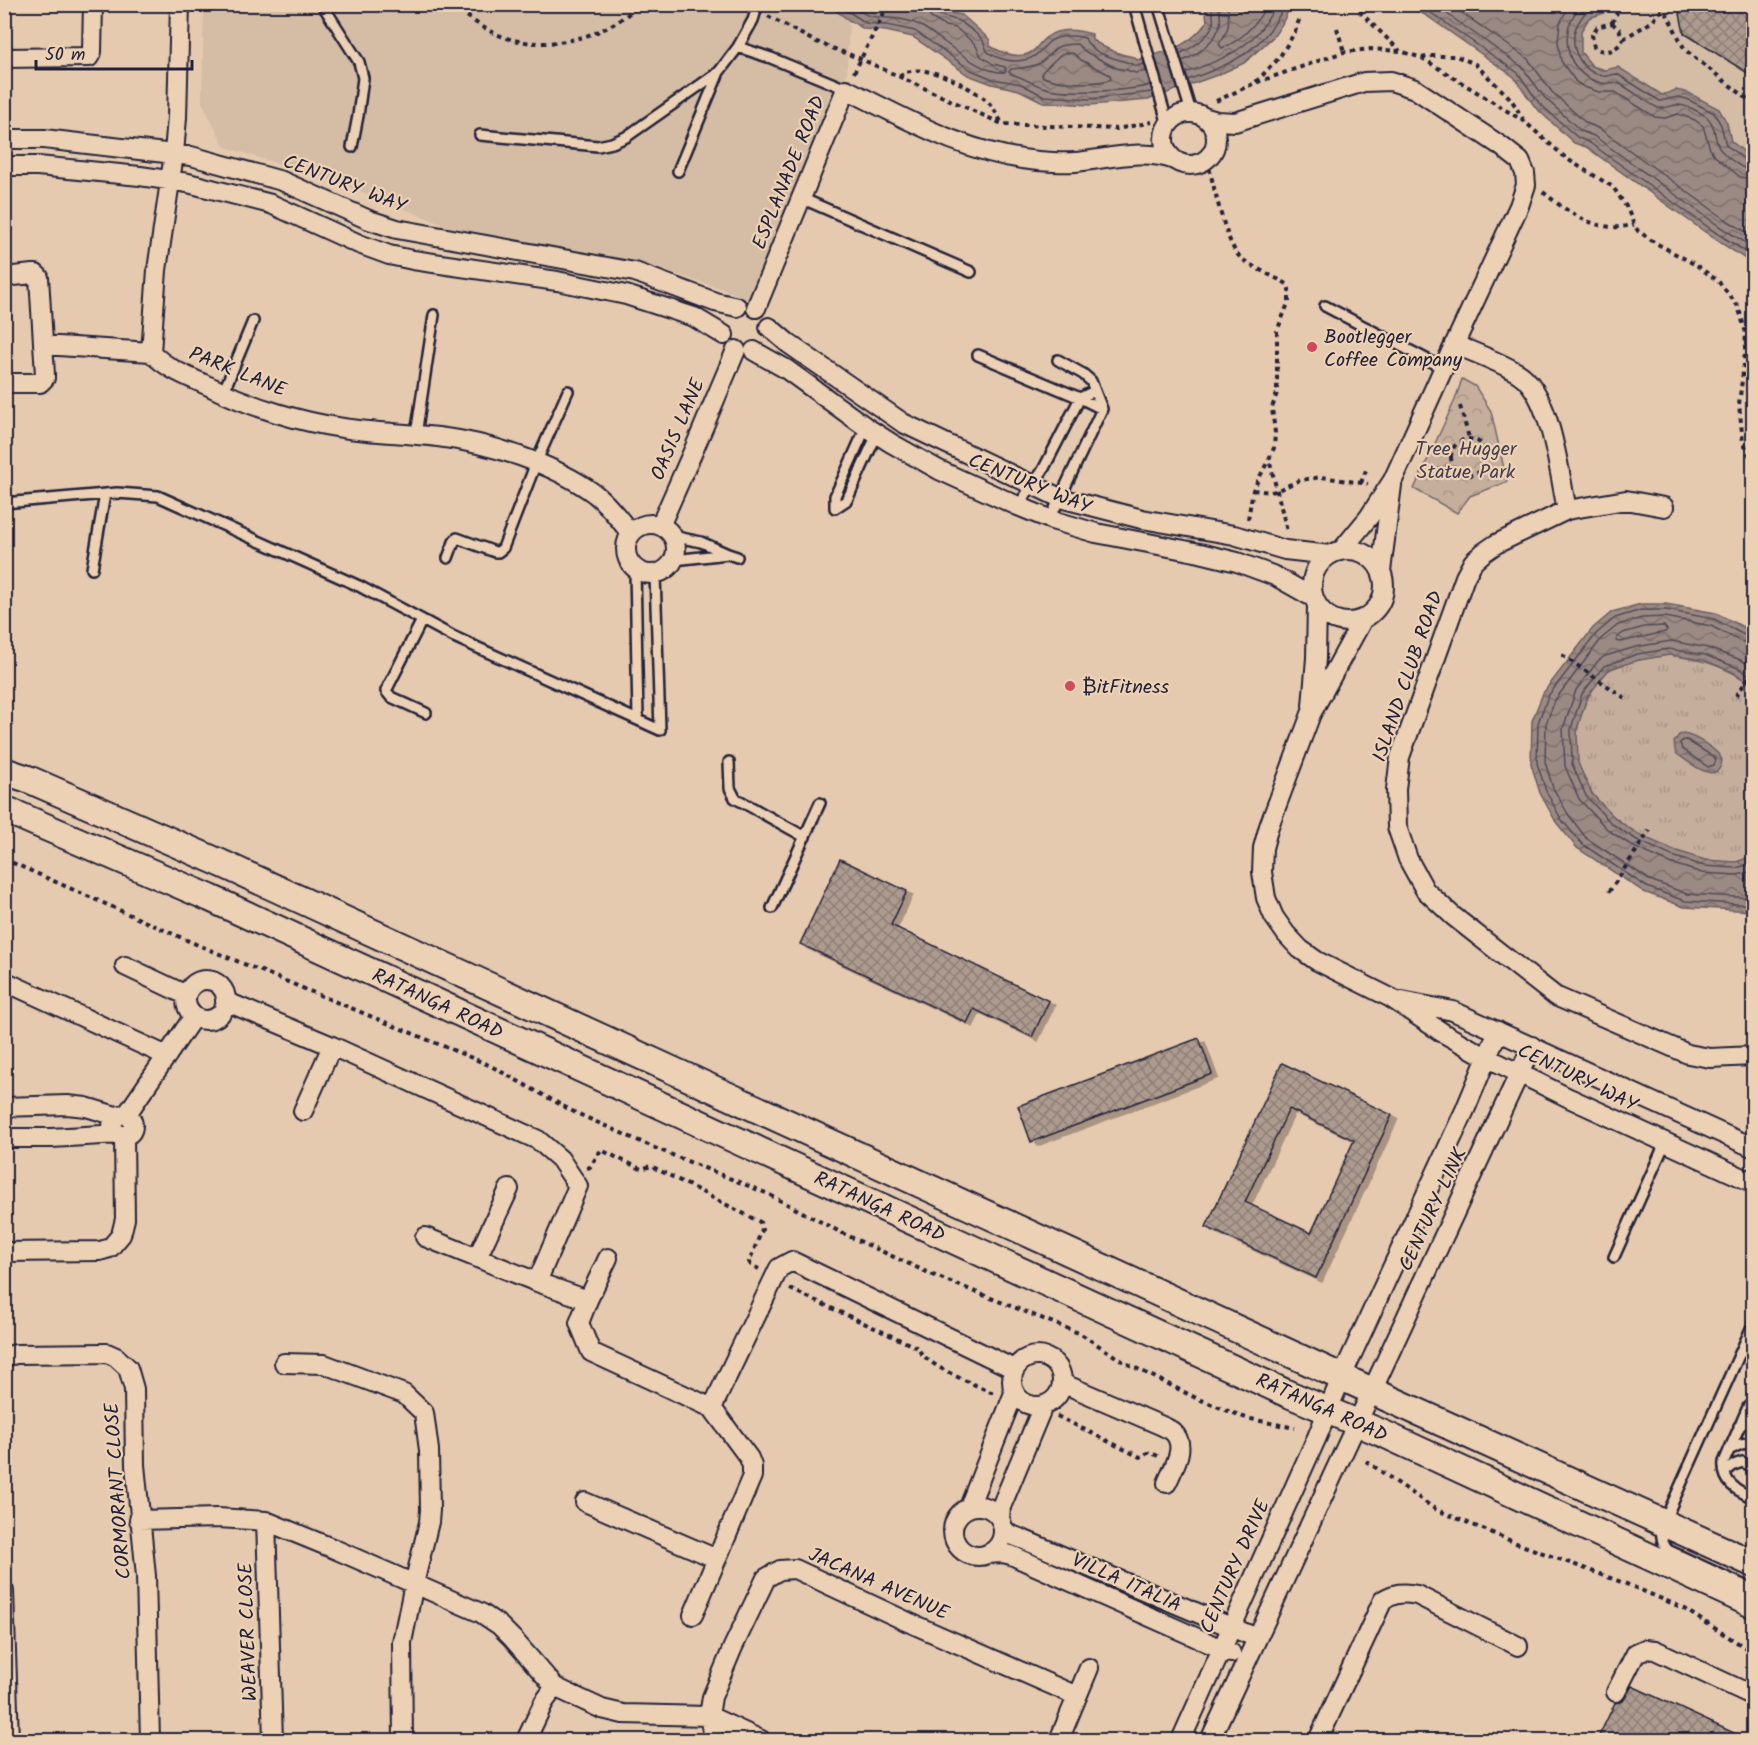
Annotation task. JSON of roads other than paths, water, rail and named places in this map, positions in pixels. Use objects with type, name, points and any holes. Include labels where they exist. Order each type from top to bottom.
[{"type":"main road","name":"RATANGA ROAD","points":[[4,771],[28,779],[225,865],[1754,1564]]},
{"type":"main road","name":"RATANGA ROAD","points":[[4,809],[210,898],[1286,1393],[1356,1422],[1754,1605]]},
{"type":"street","points":[[4,58],[89,57],[92,52],[93,4]]},
{"type":"street","points":[[43,345],[151,352],[157,270],[174,154],[180,4]]},
{"type":"street","points":[[1235,122],[1211,153],[1192,165],[1185,165],[1175,160],[1165,147],[1163,137],[1166,124],[1178,116],[1196,113],[1217,121],[1235,122],[1364,82],[1391,81],[1415,89],[1501,146],[1520,161],[1525,173],[1526,185],[1519,206],[1393,480],[1369,517],[1335,553],[1321,563],[1314,575],[1312,588],[1316,601],[1329,617],[1352,622],[1363,619],[1376,609],[1382,599],[1384,585],[1381,571],[1375,561],[1366,554],[1352,550],[1335,553]]},
{"type":"street","name":"ESPLANADE ROAD","points":[[756,308],[846,89],[950,140],[983,151],[1040,161],[1072,162],[1154,154],[1175,160]]},
{"type":"street","points":[[1196,113],[1213,124],[1216,131],[1217,139],[1211,153]]},
{"type":"street","name":"ESPLANADE ROAD","points":[[1123,156],[1141,149],[1166,124]]},
{"type":"street","name":"CENTURY WAY","points":[[4,139],[44,139],[191,156],[282,181],[369,220],[398,229],[635,272],[709,300],[736,307]]},
{"type":"street","points":[[4,166],[38,166],[171,180],[271,204],[358,244],[389,255],[557,281],[626,295],[694,317],[724,335]]},
{"type":"street","points":[[4,277],[38,275],[45,378],[40,383],[4,383]]},
{"type":"street","points":[[746,305],[756,308],[766,316],[769,327],[767,340],[754,351],[736,350],[730,346],[724,335],[725,318],[736,307],[746,305]]},
{"type":"street","name":"CENTURY WAY","points":[[769,327],[789,344],[903,423],[1060,498],[1142,519],[1234,535],[1285,550],[1335,553]]},
{"type":"street","name":"OASIS LANE","points":[[666,531],[695,447],[736,350]]},
{"type":"street","name":"CENTURY WAY","points":[[754,351],[786,369],[871,430],[939,470],[1018,506],[1050,519],[1096,533],[1237,562],[1283,580],[1316,601],[1316,658],[1311,714]]},
{"type":"street","name":"PARK LANE","points":[[151,352],[174,369],[223,393],[279,413],[323,425],[457,439],[497,449],[536,463],[594,494],[615,513],[631,534]]},
{"type":"street","points":[[1449,356],[1521,380],[1538,396],[1547,417],[1567,510]]},
{"type":"street","points":[[1381,571],[1393,480]]},
{"type":"street","name":"ISLAND CLUB ROAD","points":[[1664,507],[1626,500],[1567,510],[1496,544],[1473,562],[1465,577],[1400,757],[1396,789],[1397,827],[1408,859],[1425,890],[1446,910],[1555,996],[1688,1054],[1710,1058],[1754,1056]]},
{"type":"street","points":[[652,524],[666,531],[675,544],[674,560],[669,567],[655,574],[648,574],[635,568],[627,555],[627,540],[631,534],[637,528],[652,524]]},
{"type":"street","name":"CENTURY WAY","points":[[1363,619],[1311,714],[1269,826],[1263,848],[1262,872],[1266,898],[1274,917],[1300,949],[1317,961],[1391,998],[1443,1033],[1486,1057],[1754,1183]]},
{"type":"street","points":[[125,966],[186,995]]},
{"type":"street","points":[[203,980],[211,981],[223,990],[225,1001],[221,1012],[216,1017],[208,1020],[201,1019],[188,1010],[186,995],[195,983],[203,980]]},
{"type":"street","points":[[4,981],[167,1056]]},
{"type":"street","name":"CENTURY WAY","points":[[1391,998],[1453,1011],[1754,1148]]},
{"type":"street","points":[[225,1001],[333,1046],[538,1140],[560,1159],[578,1186],[537,1282]]},
{"type":"street","points":[[121,1135],[114,1131],[113,1120],[122,1115],[194,1016]]},
{"type":"street","name":"CENTURY LINK","points":[[1328,1410],[1465,1110],[1498,1031]]},
{"type":"street","points":[[303,1111],[333,1046]]},
{"type":"street","name":"CENTURY LINK","points":[[1356,1422],[1532,1046]]},
{"type":"street","points":[[121,1135],[9,1138],[9,1107],[67,1105],[122,1115]]},
{"type":"street","points":[[4,1252],[100,1251],[115,1244],[122,1235],[125,1219],[121,1135]]},
{"type":"street","points":[[477,1258],[509,1189]]},
{"type":"street","points":[[425,1237],[588,1300]]},
{"type":"street","points":[[608,1258],[579,1323],[591,1352],[712,1408],[749,1458],[752,1466],[752,1476],[693,1615]]},
{"type":"street","points":[[712,1408],[779,1268],[792,1261],[1014,1369]]},
{"type":"street","name":"CORMORANT CLOSE","points":[[4,1357],[16,1354],[107,1353],[116,1357],[128,1368],[134,1389],[135,1465],[146,1576],[150,1740]]},
{"type":"street","points":[[969,1507],[1013,1396],[1011,1381],[1014,1369],[1024,1359],[1037,1356],[1050,1360],[1059,1370],[1062,1383],[1059,1393],[1042,1409],[1001,1507],[1002,1524],[1002,1536],[999,1544],[987,1554],[978,1556],[968,1554],[959,1548],[954,1540],[952,1530],[954,1520],[960,1512],[969,1507],[978,1505],[987,1507],[994,1512],[1002,1524]]},
{"type":"street","points":[[284,1363],[324,1364],[404,1394],[424,1413],[429,1450],[430,1510],[402,1642],[403,1740]]},
{"type":"street","points":[[1062,1383],[1173,1432],[1180,1441],[1181,1449],[1167,1483]]},
{"type":"street","points":[[1013,1396],[1042,1409]]},
{"type":"street","name":"CENTURY DRIVE","points":[[1181,1740],[1328,1410]]},
{"type":"street","points":[[1210,1740],[1356,1422]]},
{"type":"street","points":[[585,1502],[717,1559]]},
{"type":"street","points":[[139,1520],[218,1518],[266,1521],[481,1612],[513,1638],[555,1687],[602,1709],[623,1714],[709,1716],[761,1740]]},
{"type":"street","name":"WEAVER CLOSE","points":[[266,1521],[273,1740]]},
{"type":"street","name":"VILLA ITALIA","points":[[1002,1524],[1009,1533],[1022,1539],[1257,1638]]},
{"type":"street","name":"VILLA ITALIA","points":[[987,1554],[1003,1552],[1011,1555],[1247,1659]]},
{"type":"street","name":"JACANA AVENUE","points":[[709,1716],[712,1697],[766,1578],[780,1570],[787,1569],[795,1569],[1077,1696]]},
{"type":"street","points":[[4,1591],[9,1740]]},
{"type":"street","points":[[1318,1740],[1323,1734],[1383,1600],[1392,1594],[1405,1592],[1417,1595],[1518,1646]]},
{"type":"street","points":[[1616,1692],[1636,1653],[1645,1649],[1655,1650],[1754,1696]]},
{"type":"street","points":[[1059,1740],[1089,1668]]},
{"type":"street","points":[[526,1740],[544,1702],[555,1687]]},
{"type":"street","points":[[709,1716],[714,1740]]},
{"type":"lane","points":[[322,4],[358,62],[363,78],[352,147]]},
{"type":"lane","points":[[1134,4],[1162,100],[1166,124]]},
{"type":"lane","points":[[1158,4],[1185,94],[1196,113]]},
{"type":"lane","points":[[678,171],[719,72],[738,47],[758,8]]},
{"type":"lane","points":[[738,47],[846,89]]},
{"type":"lane","points":[[480,135],[598,146],[612,143],[626,137],[719,72]]},
{"type":"lane","points":[[801,198],[971,272]]},
{"type":"lane","points":[[1325,306],[1449,356]]},
{"type":"lane","points":[[416,435],[434,315]]},
{"type":"lane","points":[[223,393],[253,321]]},
{"type":"lane","points":[[978,355],[1102,409]]},
{"type":"lane","points":[[1050,519],[1102,409],[1091,381],[1058,360]]},
{"type":"lane","points":[[448,558],[455,539],[459,538],[495,552],[501,551],[568,391]]},
{"type":"lane","points":[[1018,506],[1043,470],[1080,398],[1094,391]]},
{"type":"lane","points":[[871,430],[847,500],[835,508],[835,495],[871,430]]},
{"type":"lane","points":[[4,503],[105,494],[158,496],[358,586],[454,637],[660,730],[655,574]]},
{"type":"lane","points":[[92,569],[105,494]]},
{"type":"lane","points":[[666,531],[702,542],[732,556],[674,560]]},
{"type":"lane","points":[[635,568],[638,719]]},
{"type":"lane","points":[[422,620],[386,691],[391,697],[426,713]]},
{"type":"lane","points":[[729,762],[730,788],[735,798],[805,837]]},
{"type":"lane","points":[[772,908],[820,803]]},
{"type":"lane","points":[[1614,1257],[1665,1143]]},
{"type":"lane","points":[[1754,1322],[1664,1522],[1661,1537],[1668,1550],[1754,1590]]},
{"type":"lane","points":[[1743,1346],[1754,1351]]},
{"type":"lane","points":[[1754,1402],[1748,1407],[1724,1462],[1728,1482],[1732,1487],[1754,1498]]},
{"type":"lane","points":[[1739,1426],[1754,1419]]},
{"type":"lane","points":[[1729,1450],[1741,1444],[1754,1442]]},
{"type":"lane","points":[[1725,1472],[1742,1462],[1754,1467]]},
{"type":"water","points":[[828,5],[935,5],[950,13],[962,15],[990,40],[990,46],[1006,53],[1023,55],[1034,50],[1052,34],[1075,31],[1092,34],[1092,40],[1102,46],[1137,60],[1176,48],[1192,38],[1207,22],[1205,5],[1291,5],[1274,36],[1244,63],[1148,100],[1090,105],[1043,102],[1019,90],[992,84],[968,75],[913,37],[864,29]]},
{"type":"water","points":[[1406,5],[1609,5],[1604,13],[1589,18],[1581,31],[1581,52],[1592,66],[1605,70],[1618,67],[1662,95],[1676,90],[1689,93],[1719,109],[1727,123],[1731,141],[1753,159],[1753,264],[1586,147],[1574,143],[1535,107],[1514,77],[1427,16]]},
{"type":"water","points":[[1641,604],[1666,604],[1716,613],[1753,632],[1753,686],[1735,673],[1704,660],[1669,655],[1639,660],[1609,669],[1587,697],[1577,729],[1578,763],[1592,794],[1616,819],[1639,835],[1705,860],[1736,862],[1753,856],[1753,911],[1684,907],[1644,892],[1577,848],[1556,822],[1540,793],[1531,764],[1532,721],[1543,693],[1593,628],[1612,612]]},
{"type":"water","points":[[1684,734],[1711,747],[1722,760],[1720,768],[1710,773],[1677,754],[1674,742],[1679,735]]},
{"type":"place","name":"Bootlegger Coffee Company","points":[[1312,347]]},
{"type":"place","name":"₿itFitness","points":[[1070,686]]},
{"type":"park label","name":"Tree Hugger Statue Park","points":[[1466,460]]}]
